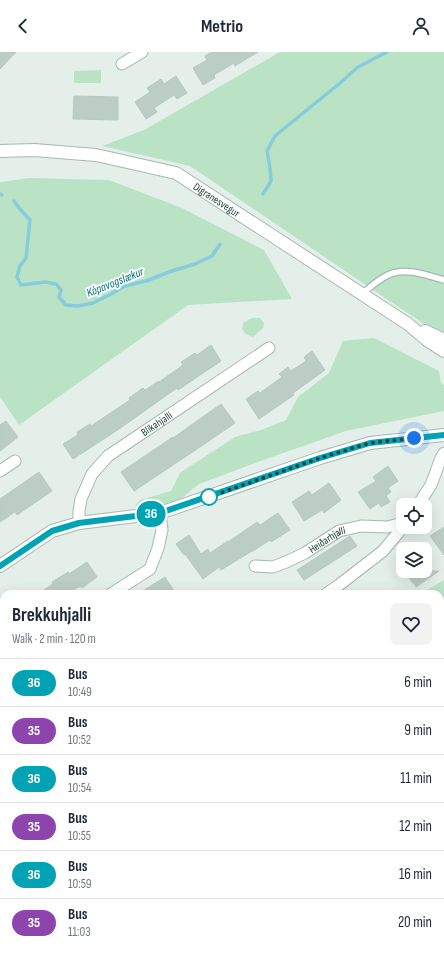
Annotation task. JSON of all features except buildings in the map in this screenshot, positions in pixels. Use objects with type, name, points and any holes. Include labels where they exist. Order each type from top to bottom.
[{"type":"street","points":[[122,64],[142,52]]},
{"type":"street","name":"Digranesvegur","points":[[0,151],[34,150],[96,155],[176,173],[408,324],[444,351]]},
{"type":"street","name":"Digranesvegur","points":[[408,324],[444,340]]},
{"type":"street","name":"Blikahjalli","points":[[79,523],[81,499],[92,474],[108,456],[269,348]]},
{"type":"street","points":[[0,566],[52,531],[79,523],[160,513],[320,458],[370,443],[444,435]]},
{"type":"street","points":[[423,498],[431,485],[444,453]]},
{"type":"street","points":[[0,471],[15,461]]},
{"type":"street","points":[[117,590],[150,569],[158,548],[162,530],[160,513]]},
{"type":"street","name":"Heiðarhjalli","points":[[255,566],[273,567],[286,562],[305,553],[339,531],[360,526],[387,527],[396,525]]},
{"type":"street","points":[[332,590],[383,552],[397,534]]},
{"type":"lane","points":[[362,294],[382,278],[400,272],[413,272],[444,280]]},
{"type":"green space","points":[[280,52],[444,52],[444,335],[430,328],[190,166],[102,146],[144,130]]},
{"type":"green space","points":[[101,70],[101,83],[74,83],[74,71]]},
{"type":"green space","points":[[29,178],[109,180],[182,208],[264,250],[292,299],[188,305],[19,425],[0,397],[0,182]]},
{"type":"green space","points":[[252,318],[260,318],[264,323],[263,328],[253,337],[246,334],[242,329],[243,323]]},
{"type":"green space","points":[[374,338],[439,371],[441,383],[444,385],[444,411],[346,431],[199,484],[177,502],[139,510],[135,506],[140,500],[171,491],[180,473],[235,437],[261,430],[286,420],[298,397],[329,373],[343,341]]},
{"type":"green space","points":[[444,580],[444,590],[427,590]]},
{"type":"waterway","name":"Kópavogslækur","points":[[263,194],[271,181],[267,151],[275,136],[358,67],[387,52]]},
{"type":"waterway","name":"Kópavogslækur","points":[[14,201],[30,220],[26,258],[20,266],[17,277],[21,285],[45,282],[56,284],[61,290],[59,297],[66,305],[78,306],[93,303],[125,286],[146,281],[195,264],[212,256],[220,244]]},
{"type":"bus line","name":"36","points":[[0,566],[52,531],[79,523],[160,513],[320,458],[370,443],[444,435]]},
{"type":"route","points":[[209,497],[320,458],[370,443],[414,438]]}]
